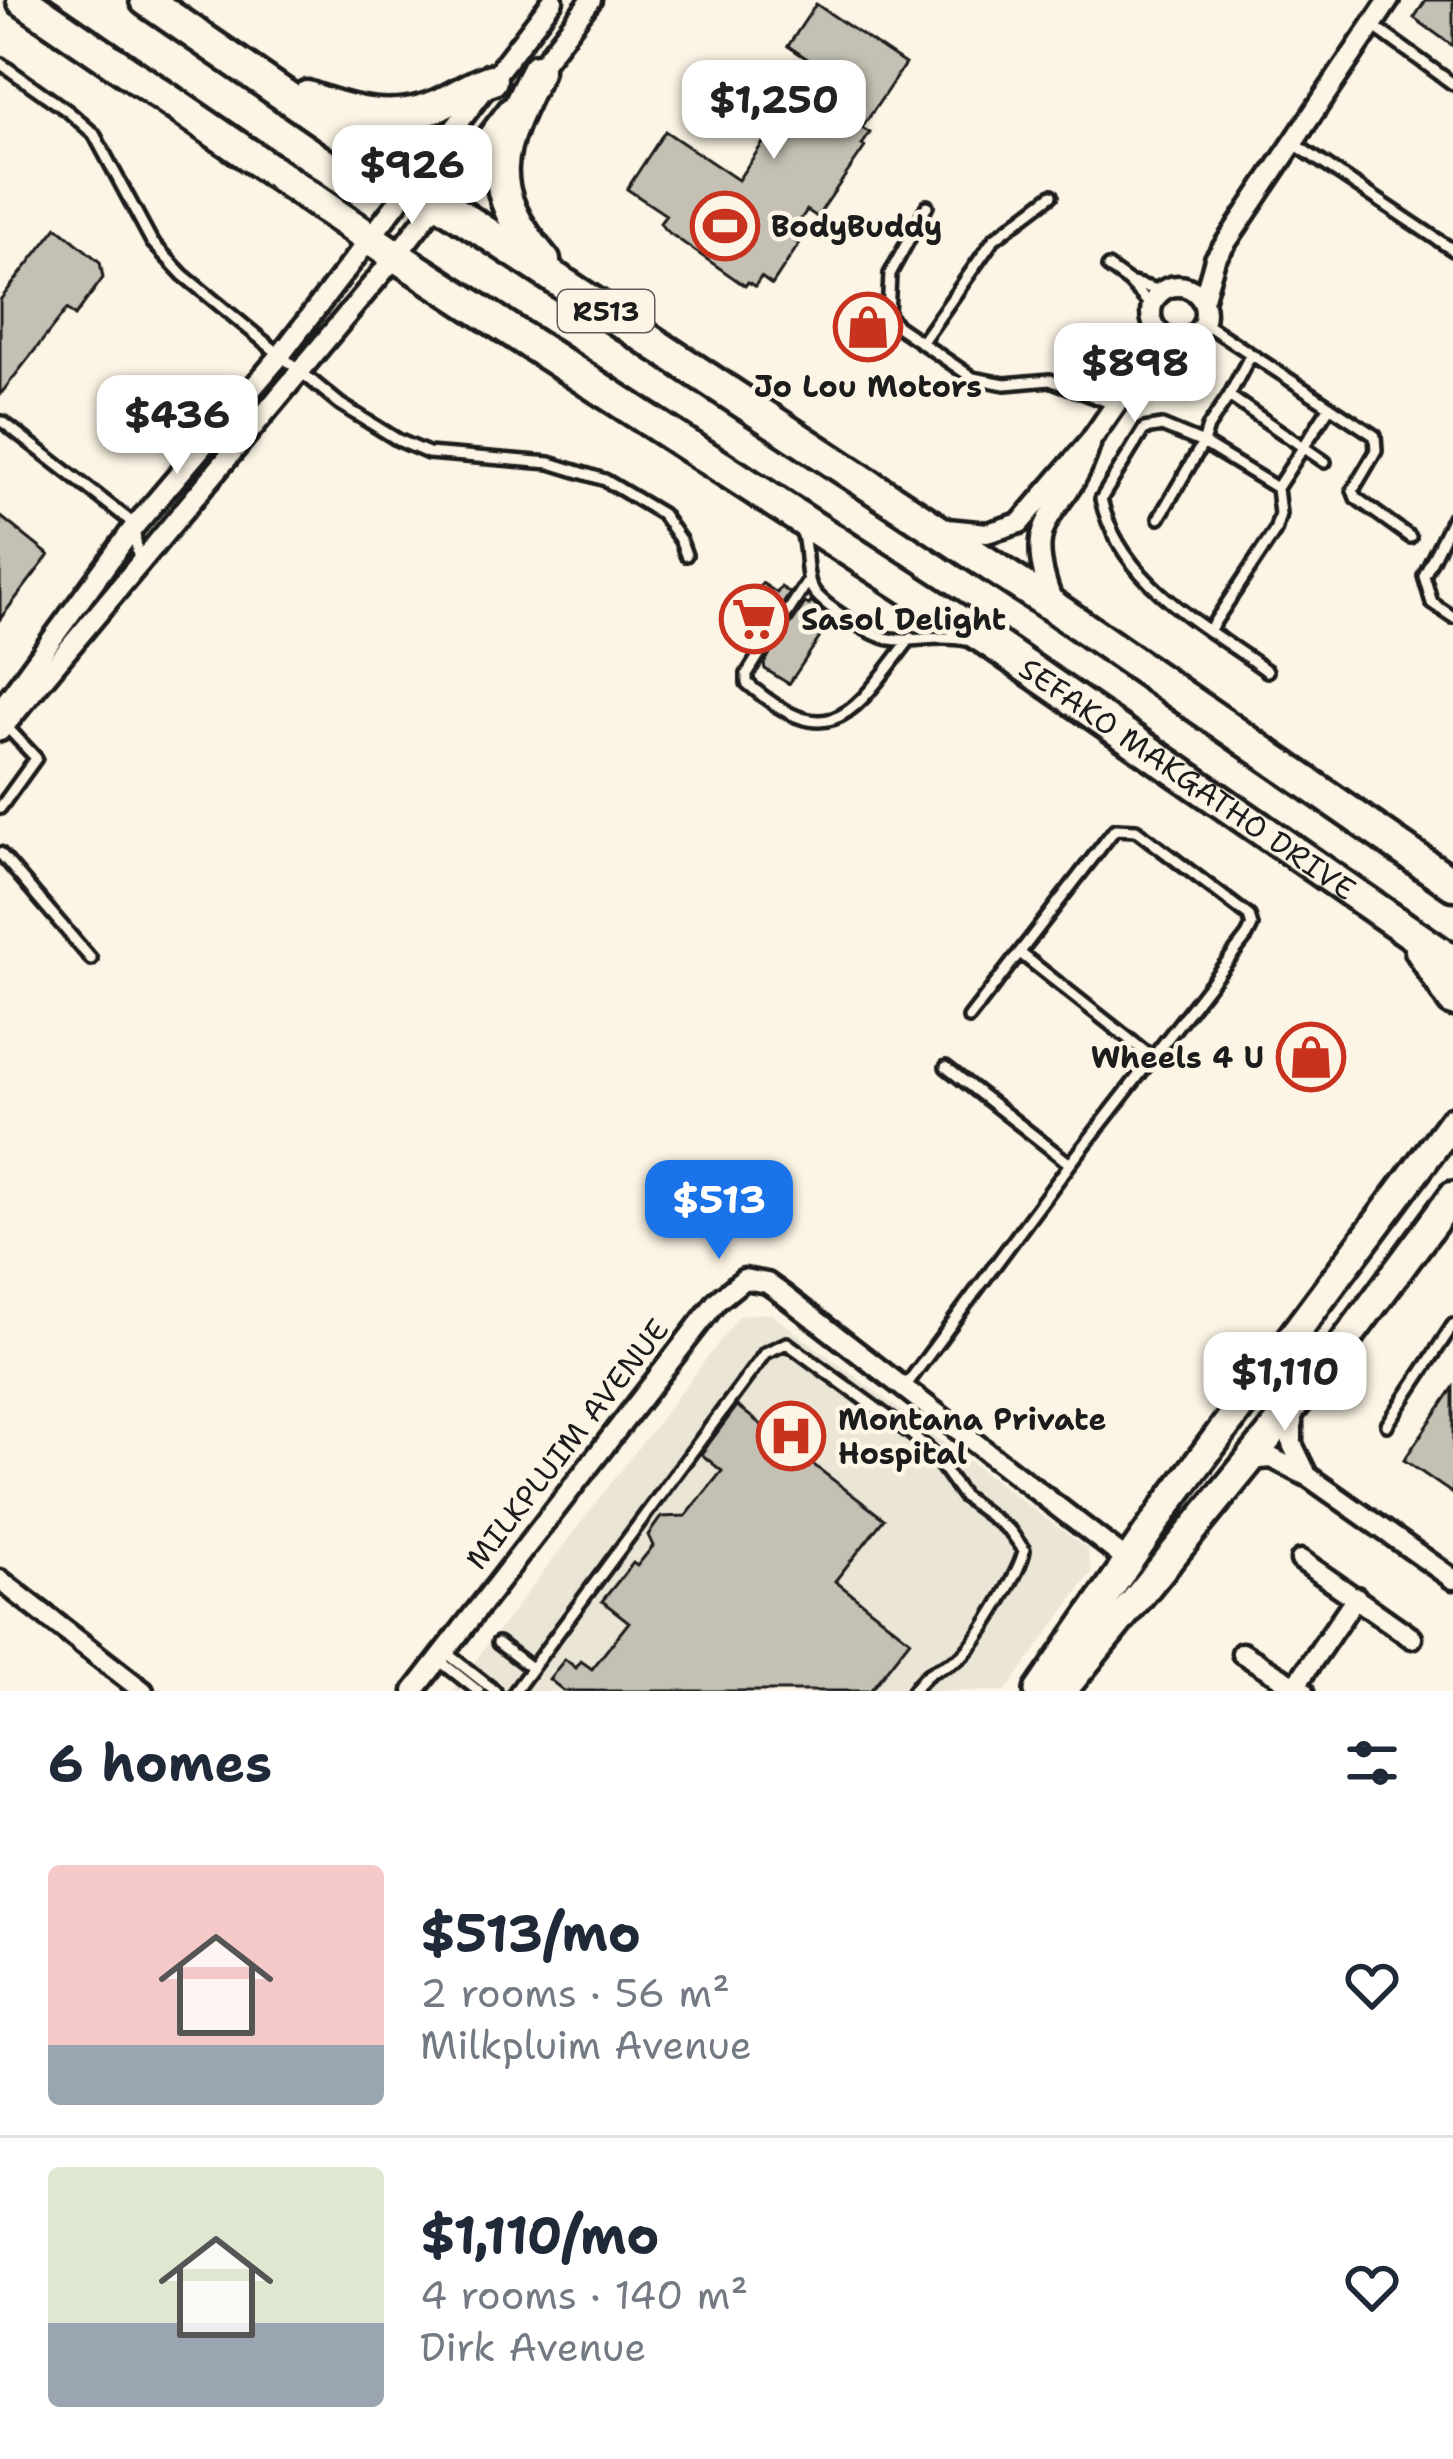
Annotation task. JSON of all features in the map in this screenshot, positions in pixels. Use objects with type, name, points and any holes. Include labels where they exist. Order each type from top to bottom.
[{"type":"main road","name":"SEFAKO MAKGATHO DRIVE","points":[[23,0],[397,256],[995,645],[1453,962]]},
{"type":"main road","name":"R513","points":[[146,0],[425,192],[1054,607],[1445,877]]},
{"type":"main road","points":[[537,70],[503,142],[501,176],[523,232],[562,282]]},
{"type":"main road","points":[[262,79],[341,109],[385,117],[426,110],[491,80]]},
{"type":"main road","points":[[1385,917],[1429,958],[1453,1000]]},
{"type":"main road","points":[[1039,1691],[1170,1501],[1453,1121]]},
{"type":"main road","points":[[1062,1691],[1353,1333],[1453,1196]]},
{"type":"main road","points":[[1130,1562],[1143,1567],[1149,1562],[1275,1410],[1322,1358],[1353,1333]]},
{"type":"street","points":[[2,722],[139,567],[397,256],[425,192],[491,80],[553,0]]},
{"type":"street","points":[[2,722],[134,527],[279,357],[370,237],[425,192],[537,70],[591,0]]},
{"type":"street","points":[[936,528],[987,533],[1016,526],[1091,440],[1134,378],[1163,303],[1215,260],[1389,0]]},
{"type":"street","points":[[1134,378],[1174,340],[1195,334],[1204,323],[1203,302],[1215,260]]},
{"type":"street","points":[[1163,303],[1193,291],[1203,302]]},
{"type":"street","points":[[1163,303],[1174,340]]},
{"type":"street","points":[[1054,607],[1040,568],[1038,543],[1084,462],[1091,440]]},
{"type":"street","name":"MILKPLUIM AVENUE","points":[[414,1691],[717,1300],[735,1283],[754,1279],[767,1283],[1130,1562]]},
{"type":"street","points":[[1292,1408],[1292,1444],[1309,1477]]},
{"type":"street","points":[[1249,1460],[1272,1458],[1309,1477],[1453,1579]]},
{"type":"street","points":[[1300,1560],[1412,1638]]},
{"type":"street","points":[[0,1580],[143,1691]]},
{"type":"street","points":[[1242,1653],[1296,1689],[1356,1597]]},
{"type":"lane","points":[[1372,25],[1453,84]]},
{"type":"lane","points":[[0,63],[94,134],[152,242],[182,275],[297,372],[379,428],[428,453],[550,463],[605,480],[662,514],[686,555]]},
{"type":"lane","points":[[1293,143],[1453,250]]},
{"type":"lane","points":[[921,343],[994,239],[1052,194]]},
{"type":"lane","points":[[927,206],[890,274],[888,314],[897,326],[973,378],[989,383],[1050,380],[1116,405]]},
{"type":"lane","points":[[1108,267],[1163,303]]},
{"type":"lane","points":[[1129,282],[1163,303]]},
{"type":"lane","points":[[1204,323],[1376,436],[1378,444],[1353,490],[1356,498],[1410,537]]},
{"type":"lane","points":[[1160,518],[1252,354]]},
{"type":"lane","points":[[1229,396],[1325,462]]},
{"type":"lane","points":[[1210,629],[1275,531],[1280,514],[1277,488],[1330,406]]},
{"type":"lane","points":[[3,422],[121,512],[134,527],[139,567]]},
{"type":"lane","points":[[1267,670],[1146,584],[1107,528],[1100,499],[1151,425],[1203,443],[1277,488]]},
{"type":"lane","points":[[784,618],[808,581],[807,547],[793,512]]},
{"type":"lane","points":[[1453,517],[1424,576],[1432,603],[1453,617]]},
{"type":"lane","points":[[808,581],[826,603],[875,634],[894,640],[950,636],[995,645]]},
{"type":"lane","points":[[767,642],[747,674],[747,683],[798,718],[820,722],[854,709],[911,638]]},
{"type":"lane","points":[[0,808],[36,758],[2,722]]},
{"type":"lane","points":[[904,1388],[1247,936],[1252,926],[1249,916],[1136,830],[1115,830],[969,1018]]},
{"type":"lane","points":[[0,853],[91,959]]},
{"type":"lane","points":[[1020,952],[1154,1058]]},
{"type":"lane","points":[[946,1067],[1070,1164]]},
{"type":"lane","points":[[1387,1424],[1453,1325]]},
{"type":"lane","points":[[515,1691],[765,1353],[787,1343],[930,1450],[951,1484],[1010,1531],[1024,1550],[1019,1568],[966,1652],[932,1668],[913,1691]]},
{"type":"lane","points":[[498,1643],[530,1668]]},
{"type":"lane","points":[[441,1656],[478,1691]]},
{"type":"lane","points":[[441,1656],[494,1691]]},
{"type":"shaded area","name":"Montana Private Hospital","points":[[770,1313],[1087,1549],[1092,1572],[1006,1691],[452,1691],[740,1315]]},
{"type":"building","points":[[1426,0],[1453,0],[1453,46],[1414,18]]},
{"type":"building","points":[[816,4],[905,64],[862,128],[870,133],[865,147],[817,217],[807,210],[789,237],[799,244],[772,285],[761,277],[755,286],[748,282],[745,286],[665,230],[660,223],[666,215],[627,189],[665,131],[738,180],[781,116],[785,119],[792,109],[808,120],[836,78],[788,46]]},
{"type":"building","points":[[57,227],[100,262],[103,278],[75,316],[67,309],[0,395],[0,300]]},
{"type":"building","points":[[0,516],[49,555],[0,619]]},
{"type":"building","points":[[762,583],[777,593],[781,587],[790,593],[775,616],[780,626],[791,624],[805,603],[811,602],[832,619],[789,684],[765,669],[776,643],[773,635],[762,635],[749,654],[733,638],[739,630],[733,626]]},
{"type":"building","points":[[1453,1388],[1453,1494],[1404,1460]]},
{"type":"building","points":[[737,1406],[884,1519],[835,1581],[910,1640],[870,1691],[564,1691],[549,1679],[565,1659],[576,1668],[581,1661],[592,1669],[629,1622],[602,1601],[653,1546],[648,1535],[661,1517],[686,1516],[722,1471],[701,1454]]},
{"type":"place","name":"BodyBuddy","points":[[725,226]]},
{"type":"place","name":"Jo Lou Motors","points":[[868,327]]},
{"type":"place","name":"Sasol Delight","points":[[754,619]]},
{"type":"place","name":"Wheels 4 U","points":[[1311,1057]]},
{"type":"place","name":"Montana Private Hospital","points":[[791,1436]]}]
